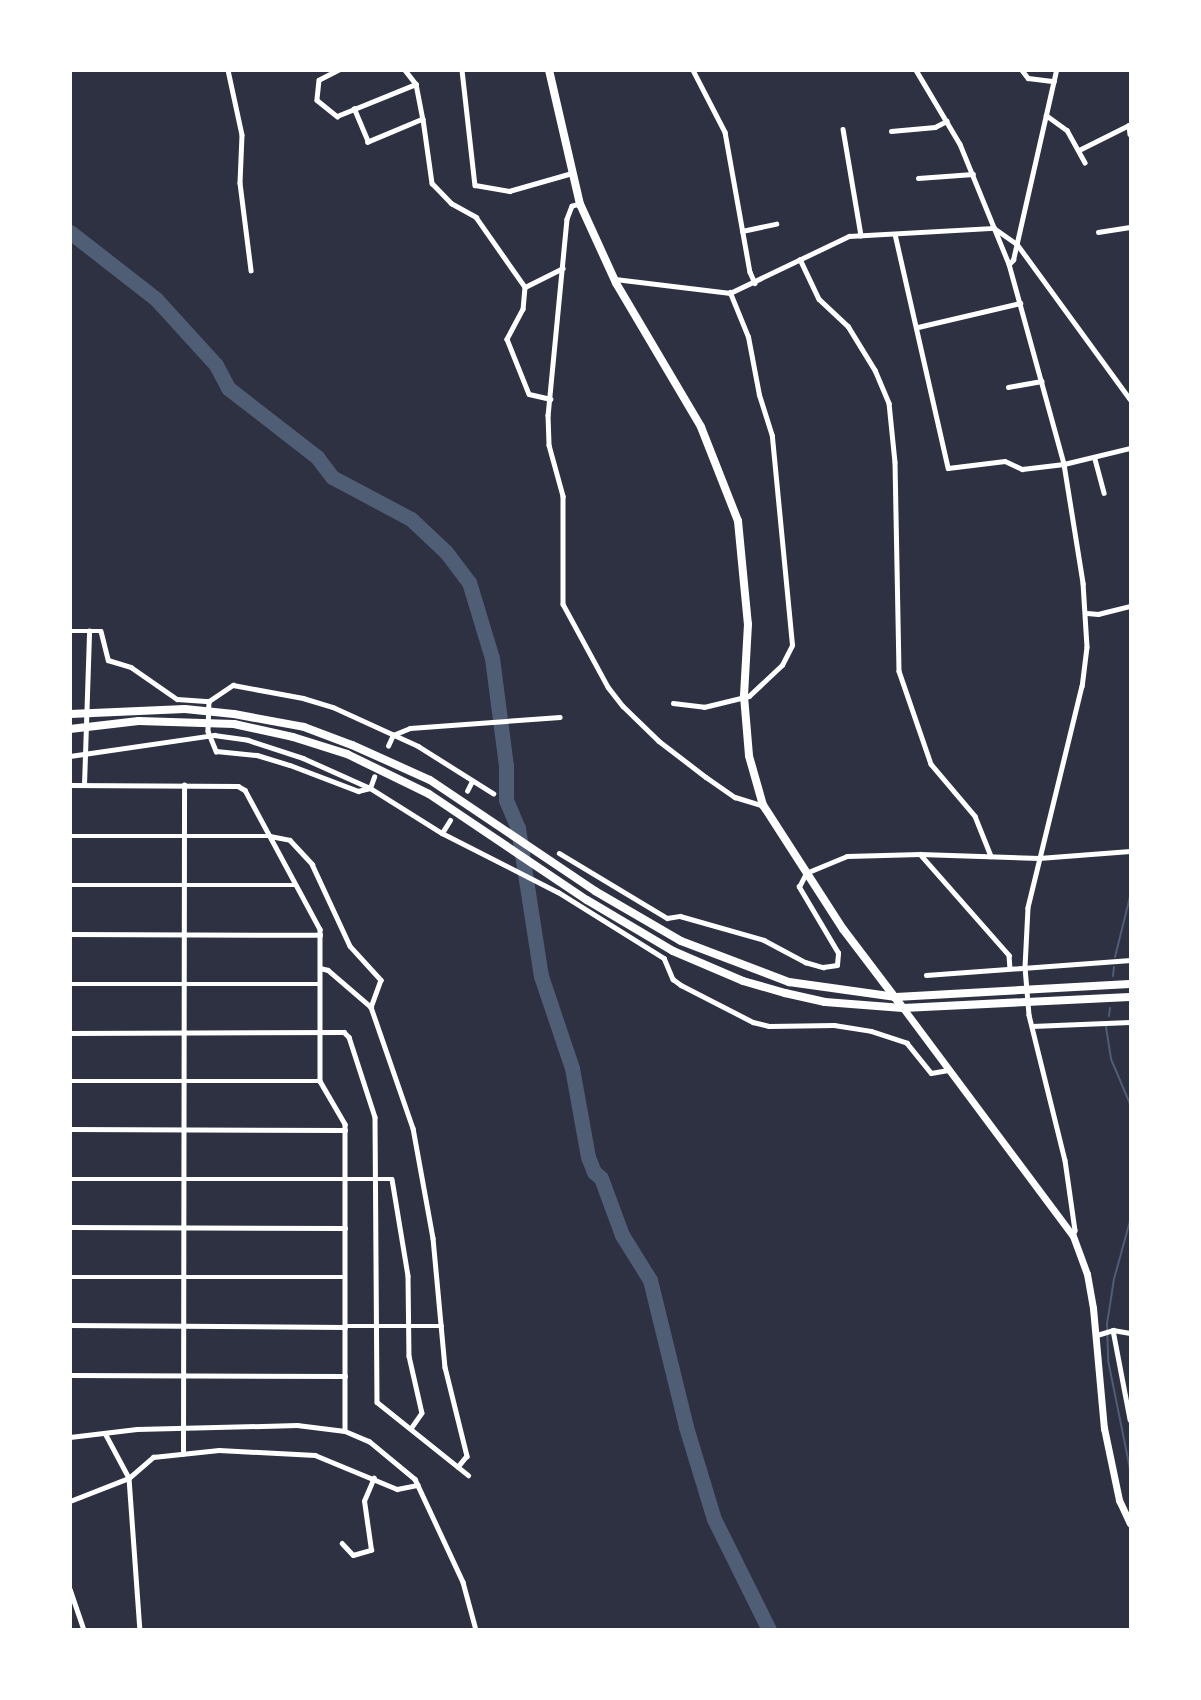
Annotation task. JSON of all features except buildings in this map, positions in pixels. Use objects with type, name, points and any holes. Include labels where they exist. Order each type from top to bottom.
[{"type":"main road","points":[[549,70],[580,204],[615,279],[701,428],[738,521],[748,624],[744,696],[748,756],[763,805],[843,929],[1073,1236],[1087,1274],[1097,1335],[1104,1428],[1119,1500],[1131,1524]]},
{"type":"main road","points":[[72,714],[120,711],[215,712],[262,717],[352,745],[430,780],[615,903],[681,941],[789,982],[896,997],[1131,984]]},
{"type":"main road","points":[[70,729],[120,723],[213,723],[262,729],[347,754],[429,794],[673,951],[743,981],[785,993],[825,1002],[903,1008],[1131,997]]},
{"type":"main road","points":[[70,734],[102,724]]},
{"type":"street","points":[[228,70],[242,135],[241,202],[251,270]]},
{"type":"street","points":[[339,70],[319,80],[317,100],[337,116],[416,84]]},
{"type":"street","points":[[405,70],[416,84],[432,183],[451,203],[476,217],[525,287],[523,309],[507,339],[529,394],[550,399]]},
{"type":"street","points":[[462,70],[475,185],[509,190],[572,173]]},
{"type":"street","points":[[693,70],[725,132],[742,231],[755,283]]},
{"type":"street","points":[[916,70],[947,122],[973,174],[1009,264],[1064,464],[1087,613],[1082,686],[1028,908],[1025,967],[1029,1015],[1065,1160],[1075,1230],[1073,1236]]},
{"type":"street","points":[[1022,70],[1028,78],[1054,81]]},
{"type":"street","points":[[1009,264],[1017,244],[1056,70]]},
{"type":"street","points":[[354,109],[368,142],[423,119]]},
{"type":"street","points":[[1046,116],[1067,130],[1085,162]]},
{"type":"street","points":[[891,131],[947,122]]},
{"type":"street","points":[[1079,150],[1129,125],[1131,134]]},
{"type":"street","points":[[843,129],[861,235]]},
{"type":"street","points":[[918,178],[973,174]]},
{"type":"street","points":[[580,204],[572,206],[567,219],[550,399],[549,445],[563,496],[562,604],[608,687],[658,741],[735,797],[763,805]]},
{"type":"street","points":[[742,231],[776,224]]},
{"type":"street","points":[[1098,232],[1131,226]]},
{"type":"street","points":[[615,279],[730,292],[755,283],[838,238],[994,228],[1017,244],[1131,399]]},
{"type":"street","points":[[896,234],[918,327],[916,337],[948,468],[1005,461],[1022,469],[1095,459],[1131,448]]},
{"type":"street","points":[[800,259],[819,299],[848,326],[875,370],[889,404],[895,462],[899,670],[931,765],[975,816],[991,856]]},
{"type":"street","points":[[525,287],[563,268]]},
{"type":"street","points":[[673,703],[704,707],[749,696],[782,665],[792,645],[772,436],[759,395],[748,337],[730,292]]},
{"type":"street","points":[[918,327],[1020,303]]},
{"type":"street","points":[[1008,387],[1041,381]]},
{"type":"street","points":[[1095,459],[1104,493]]},
{"type":"street","points":[[1087,613],[1131,606]]},
{"type":"street","points":[[70,631],[101,631],[108,660],[114,664],[131,667],[177,699],[209,700],[233,686],[264,689],[333,707],[451,765],[471,783],[493,794]]},
{"type":"street","points":[[84,785],[88,754],[89,631]]},
{"type":"street","points":[[209,700],[208,731],[216,752],[256,755],[290,765],[358,791],[370,788]]},
{"type":"street","points":[[388,746],[393,735],[410,728],[560,717]]},
{"type":"street","points":[[70,756],[214,735],[248,740],[303,758],[370,788],[441,833],[558,892],[664,958],[673,979],[681,985],[753,1022],[769,1026],[834,1025],[871,1031],[907,1043],[931,1073],[948,1070]]},
{"type":"street","points":[[370,788],[374,777]]},
{"type":"street","points":[[466,791],[471,783]]},
{"type":"street","points":[[70,785],[238,786],[245,790],[320,935],[320,1081],[345,1124],[345,1431]]},
{"type":"street","points":[[183,1455],[184,785]]},
{"type":"street","points":[[441,833],[450,819]]},
{"type":"street","points":[[70,836],[270,836],[290,840],[312,864],[350,946],[381,980],[371,1006]]},
{"type":"street","points":[[559,853],[666,918],[680,916],[764,940],[805,962],[833,966],[837,965],[838,953],[799,893],[800,882],[806,873],[847,856],[920,854],[1039,858],[1131,851]]},
{"type":"street","points":[[920,854],[1009,955],[1010,968]]},
{"type":"street","points":[[70,885],[296,885]]},
{"type":"street","points":[[70,934],[320,935]]},
{"type":"street","points":[[926,975],[1131,960]]},
{"type":"street","points":[[320,968],[328,970],[371,1006],[418,1147],[442,1326],[445,1367],[467,1456],[458,1467]]},
{"type":"street","points":[[70,984],[320,984]]},
{"type":"street","points":[[1032,1026],[1131,1022]]},
{"type":"street","points":[[70,1033],[344,1032],[349,1037],[375,1117],[377,1402],[468,1475]]},
{"type":"street","points":[[70,1081],[320,1081]]},
{"type":"street","points":[[70,1129],[345,1131]]},
{"type":"street","points":[[70,1179],[392,1179],[408,1276],[409,1356],[422,1413],[411,1429]]},
{"type":"street","points":[[70,1227],[345,1228]]},
{"type":"street","points":[[70,1277],[345,1277]]},
{"type":"street","points":[[70,1325],[442,1326]]},
{"type":"street","points":[[1113,1330],[1131,1419]]},
{"type":"street","points":[[1097,1335],[1113,1330],[1131,1333]]},
{"type":"street","points":[[70,1374],[345,1376]]},
{"type":"street","points":[[70,1437],[183,1428],[297,1425],[345,1431],[369,1441],[403,1467],[418,1485],[463,1582],[476,1629]]},
{"type":"street","points":[[105,1433],[129,1478],[140,1629]]},
{"type":"street","points":[[70,1501],[129,1478],[153,1457],[219,1450],[315,1455],[397,1489],[418,1485]]},
{"type":"street","points":[[342,1543],[353,1555],[371,1550],[364,1502],[374,1478]]},
{"type":"street","points":[[70,1589],[84,1629]]},
{"type":"waterway","points":[[70,232],[156,299],[216,365],[228,388],[317,457],[332,477],[411,519],[446,552],[469,582],[492,658],[506,766],[506,800],[518,828],[541,976],[572,1068],[588,1157],[594,1172],[601,1178],[622,1235],[650,1280],[686,1427],[714,1519],[769,1630]]},
{"type":"waterway","points":[[1115,957],[1130,897]]},
{"type":"waterway","points":[[1113,976],[1114,967]]},
{"type":"waterway","points":[[1109,1016],[1110,1008]]},
{"type":"waterway","points":[[1106,1027],[1111,1059],[1130,1104]]},
{"type":"waterway","points":[[1130,1221],[1114,1279],[1107,1324],[1108,1360],[1130,1469]]}]
